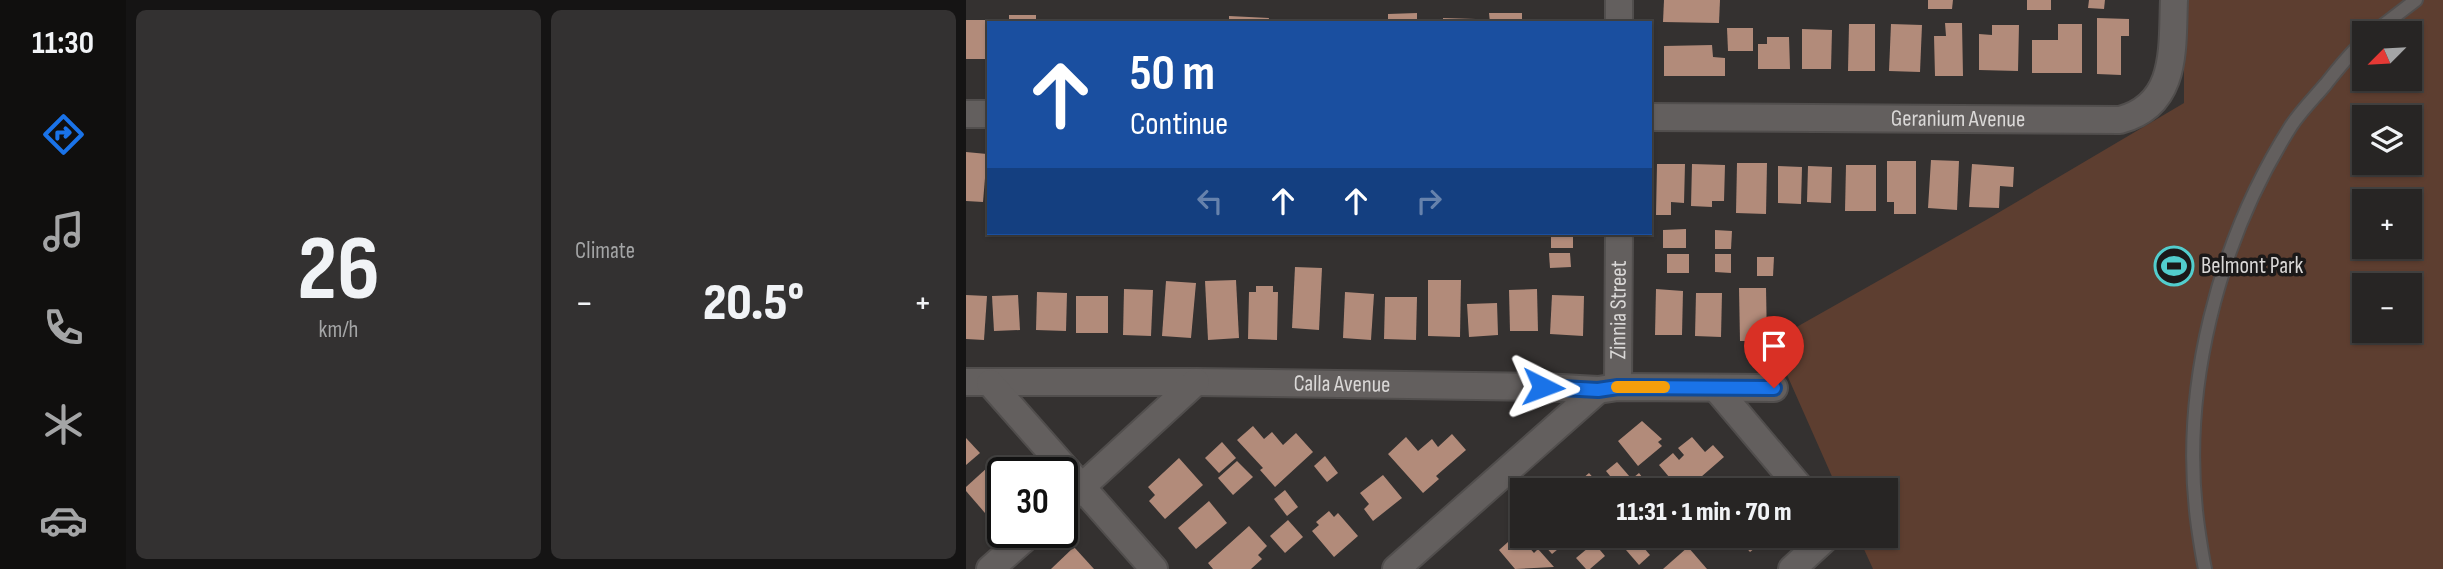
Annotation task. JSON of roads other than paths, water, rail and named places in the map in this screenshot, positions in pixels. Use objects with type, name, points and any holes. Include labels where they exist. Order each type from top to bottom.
[{"type":"street","points":[[1619,0],[1619,21]]},
{"type":"street","name":"Geranium Avenue","points":[[1652,117],[2120,120],[2148,108],[2161,93],[2168,74],[2172,48],[2174,0]]},
{"type":"street","points":[[966,114],[987,114]]},
{"type":"street","name":"Zinnia Street","points":[[1608,389],[1619,235]]},
{"type":"street","points":[[978,382],[1039,457]]},
{"type":"street","name":"Calla Avenue","points":[[978,382],[1196,382],[1608,389],[1774,388]]},
{"type":"street","points":[[1078,491],[1196,382]]},
{"type":"street","points":[[1716,388],[1792,478]]},
{"type":"street","points":[[1396,569],[1608,389]]},
{"type":"street","points":[[1078,502],[1154,569]]},
{"type":"street","points":[[990,569],[1014,548]]},
{"type":"street","points":[[1792,569],[1815,548]]},
{"type":"lane","points":[[2389,21],[2416,0]]},
{"type":"lane","points":[[2205,569],[2194,494],[2192,445],[2203,352],[2229,253],[2256,187],[2293,124],[2352,52]]},
{"type":"place","name":"Belmont Park","points":[[2174,266]]}]
